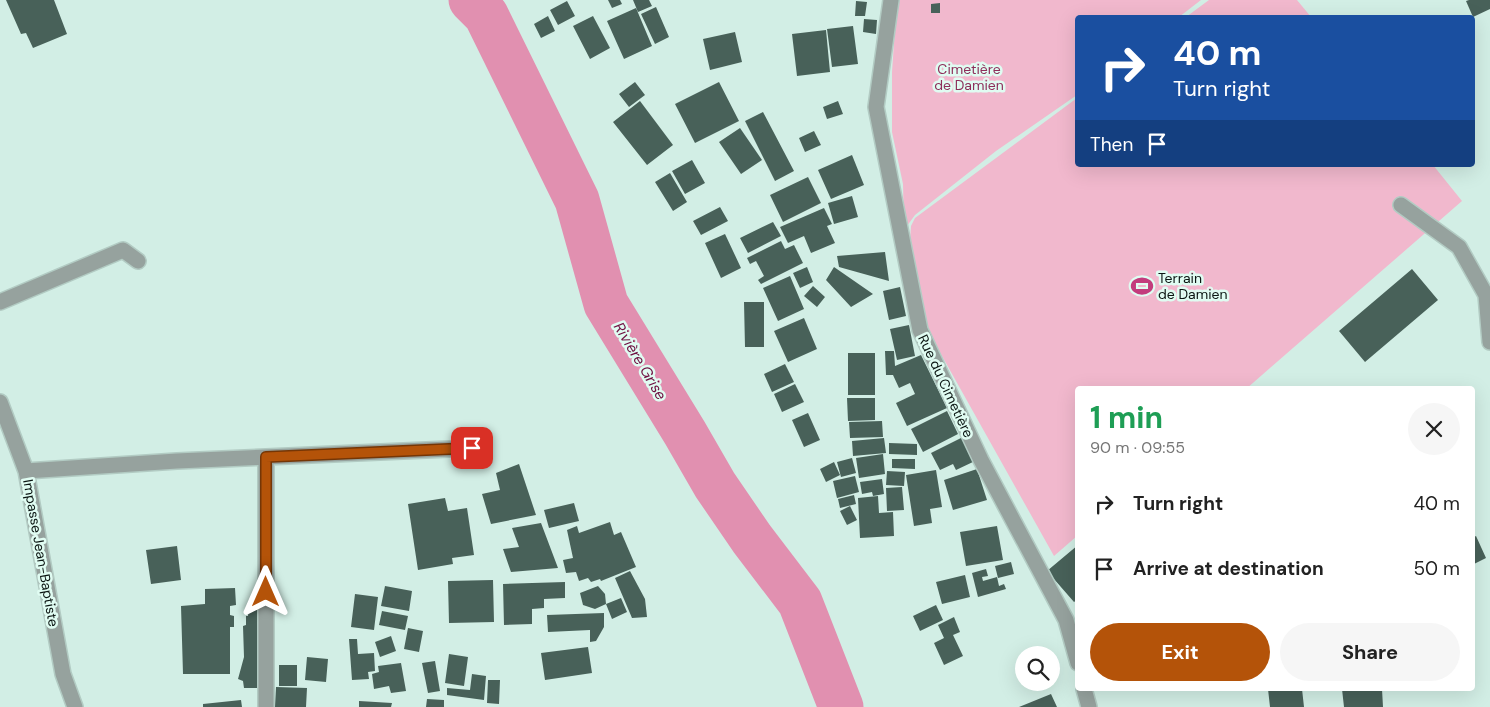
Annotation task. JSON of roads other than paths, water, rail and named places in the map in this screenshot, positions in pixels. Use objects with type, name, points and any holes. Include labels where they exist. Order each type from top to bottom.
[{"type":"street","name":"Rue du Cimetière","points":[[892,0],[876,107],[920,330],[981,460],[1066,620],[1075,652]]},
{"type":"street","points":[[1401,205],[1459,247],[1488,292],[1490,342]]},
{"type":"street","points":[[0,302],[123,250],[138,261]]},
{"type":"street","name":"Impasse Jean-Baptiste","points":[[0,402],[26,471],[63,674],[75,707]]},
{"type":"street","points":[[26,471],[266,457],[472,448]]},
{"type":"street","points":[[266,457],[266,707]]},
{"type":"street","points":[[1085,691],[1089,707]]},
{"type":"waterway","name":"Rivière Grise","points":[[471,0],[486,15],[577,200],[606,304],[715,485],[752,539],[800,602],[841,707]]},
{"type":"place","name":"Terrain de Damien","points":[[1142,286]]},
{"type":"park label","name":"Cimetière de Damien","points":[[969,78]]}]
